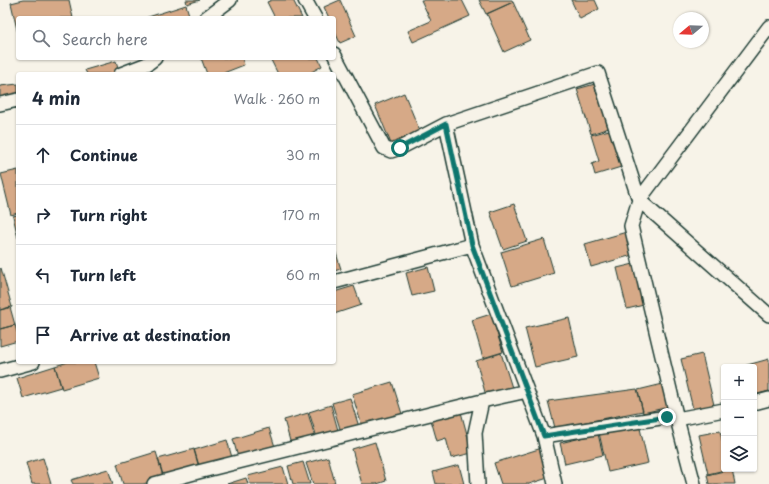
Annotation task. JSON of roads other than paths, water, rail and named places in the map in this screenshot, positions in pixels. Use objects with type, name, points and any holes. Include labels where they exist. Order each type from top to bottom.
[{"type":"street","points":[[209,16],[230,0]]},
{"type":"street","points":[[305,0],[314,16]]},
{"type":"street","points":[[694,484],[631,226],[639,200],[769,26]]},
{"type":"street","points":[[336,58],[384,148],[391,151],[396,150],[446,124],[598,73],[639,200],[769,314]]},
{"type":"street","points":[[126,72],[147,64],[152,60]]},
{"type":"street","points":[[0,104],[16,100]]},
{"type":"street","points":[[446,124],[472,245],[544,436],[555,484]]},
{"type":"street","points":[[336,281],[472,245]]},
{"type":"street","points":[[0,371],[26,364]]},
{"type":"street","points":[[154,484],[527,391]]},
{"type":"street","points":[[757,402],[769,399]]},
{"type":"street","points":[[478,484],[475,433],[482,401]]},
{"type":"street","points":[[544,436],[667,417],[677,419],[721,411]]}]
